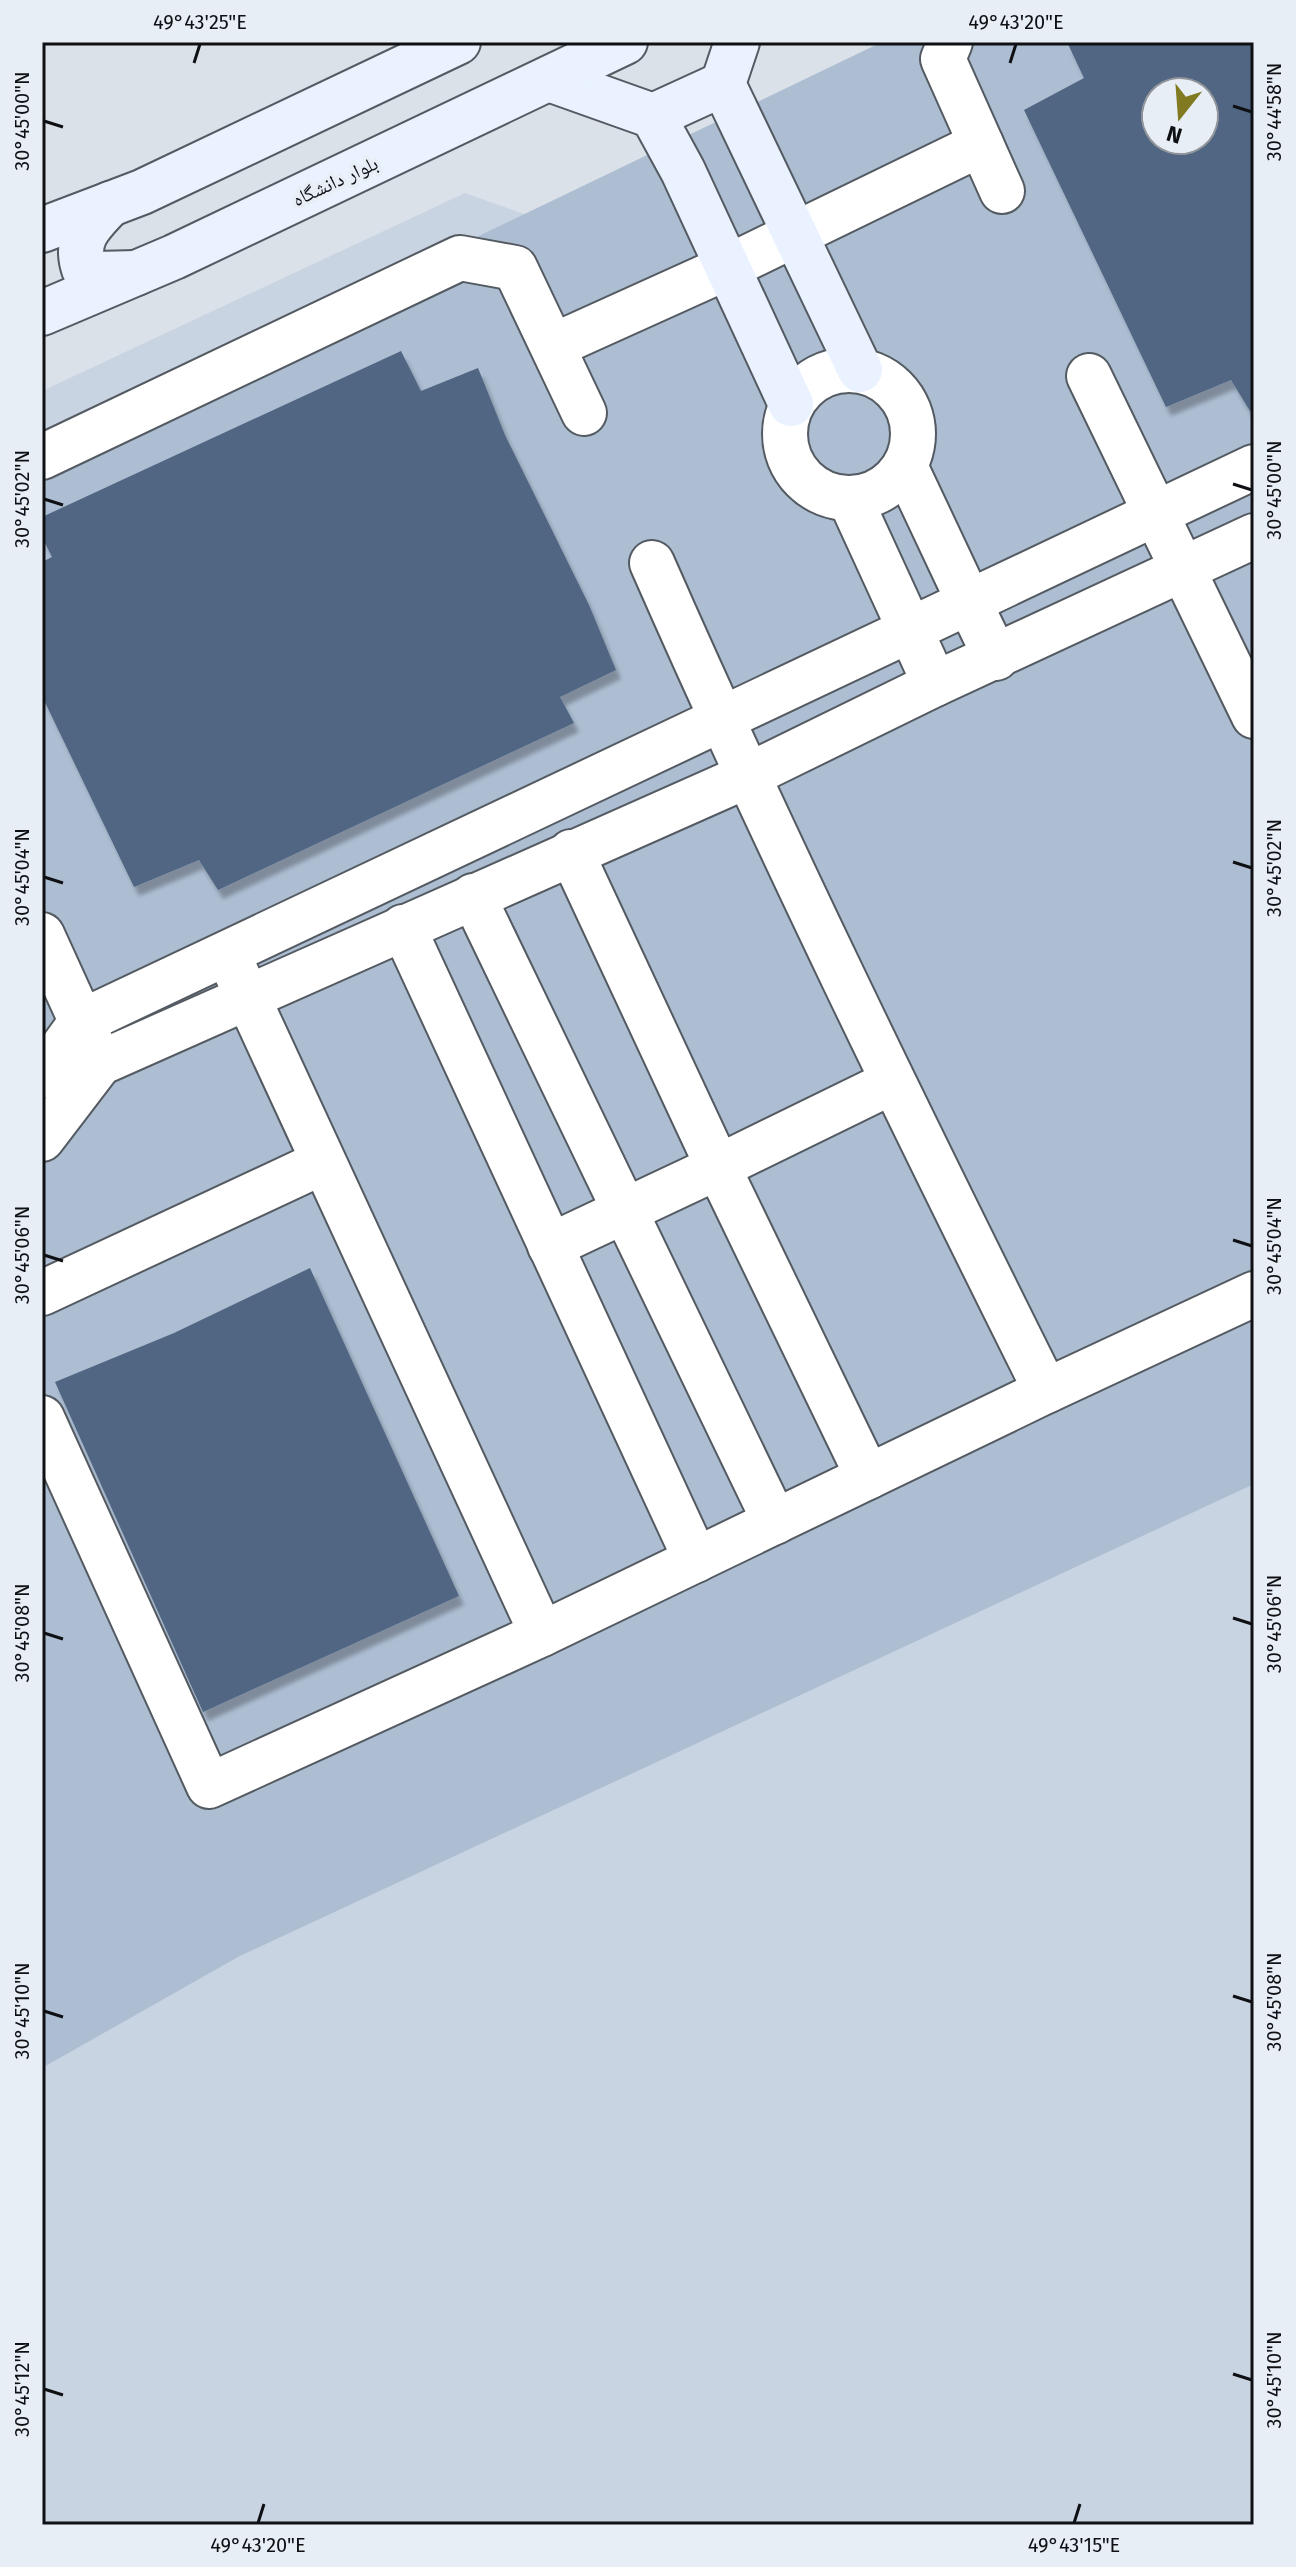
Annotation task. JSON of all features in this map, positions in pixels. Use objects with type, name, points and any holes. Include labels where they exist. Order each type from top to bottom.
[{"type":"street","points":[[42,230],[110,204],[458,42]]},
{"type":"street","name":"بلوار دانشگاه","points":[[50,310],[137,273],[625,42]]},
{"type":"street","points":[[737,42],[723,84],[860,370]]},
{"type":"street","points":[[950,42],[943,59],[1002,191]]},
{"type":"street","points":[[549,79],[653,116],[791,404]]},
{"type":"street","points":[[653,116],[723,84]]},
{"type":"street","points":[[553,346],[728,267],[981,144]]},
{"type":"street","points":[[110,204],[83,232],[79,253],[84,269],[96,274],[137,273]]},
{"type":"street","points":[[42,247],[60,257],[74,277],[73,288],[50,310]]},
{"type":"street","points":[[42,457],[460,258],[515,268],[584,413]]},
{"type":"street","points":[[839,369],[860,370],[880,376],[896,390],[907,407],[913,426],[912,447],[905,466],[890,483],[872,494],[850,499],[818,490],[793,468],[784,436],[791,404],[803,388],[819,376],[839,369]]},
{"type":"street","points":[[1089,376],[1254,716]]},
{"type":"street","points":[[905,466],[996,658]]},
{"type":"street","points":[[42,1076],[81,1022],[1254,467]]},
{"type":"street","points":[[850,499],[935,684]]},
{"type":"street","points":[[42,1139],[100,1063],[749,775],[935,684],[1254,536]]},
{"type":"street","points":[[652,563],[722,721],[892,1082],[1046,1391]]},
{"type":"street","points":[[571,852],[718,1167],[868,1477]]},
{"type":"street","points":[[473,896],[775,1522]]},
{"type":"street","points":[[403,927],[696,1560]]},
{"type":"street","points":[[42,935],[100,1063]]},
{"type":"street","points":[[228,954],[542,1634]]},
{"type":"street","points":[[550,1246],[627,1213],[892,1082]]},
{"type":"street","points":[[42,1293],[323,1162]]},
{"type":"street","points":[[42,1418],[209,1786],[542,1634],[1254,1294]]},
{"type":"shaded area","points":[[882,42],[1254,42],[1254,1484],[238,1957],[42,2068],[42,446]]},
{"type":"shaded area","points":[[1254,42],[1254,2525],[42,2525],[42,391],[465,193],[549,223]]},
{"type":"building","points":[[1067,42],[1254,42],[1254,409],[1250,411],[1231,380],[1166,407],[1024,110],[1084,78]]},
{"type":"building","points":[[401,351],[421,391],[478,368],[505,435],[589,605],[616,670],[560,697],[574,723],[218,890],[199,860],[134,887],[42,696],[42,562],[52,557],[42,537],[42,517]]},
{"type":"building","points":[[310,1268],[459,1596],[203,1712],[55,1382],[174,1333]]}]
